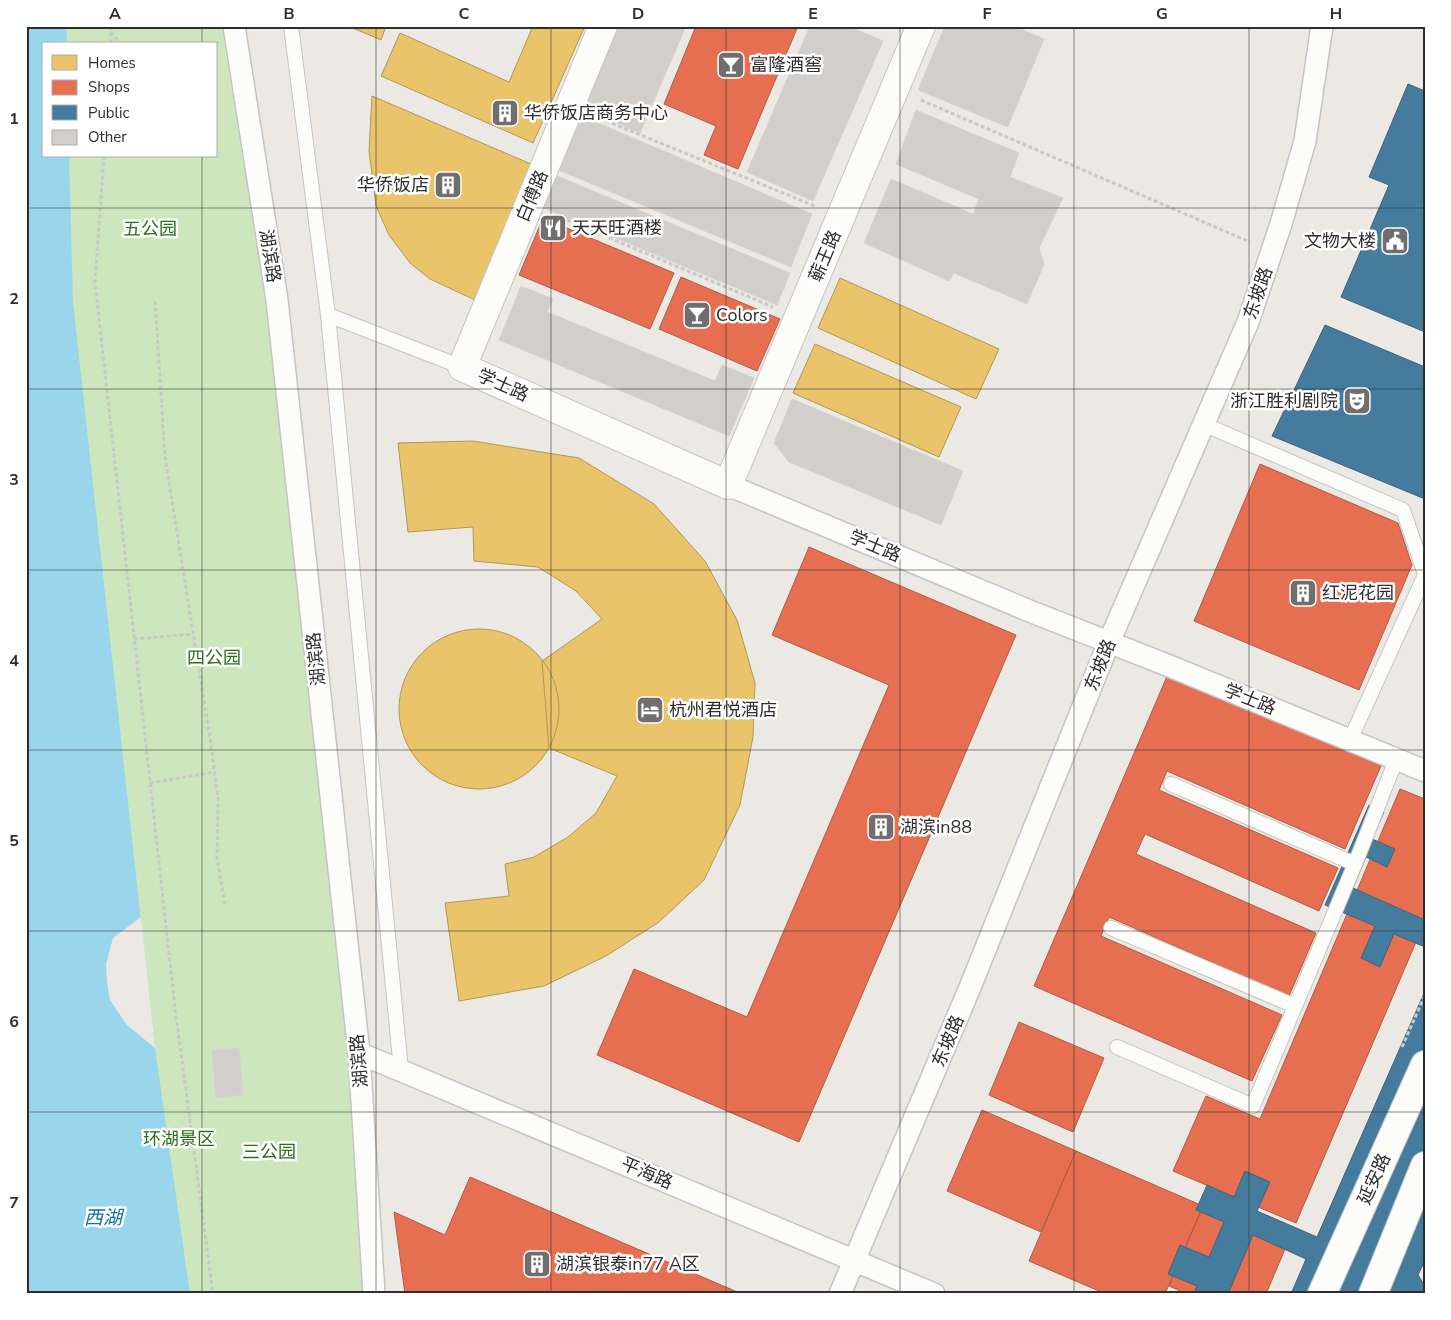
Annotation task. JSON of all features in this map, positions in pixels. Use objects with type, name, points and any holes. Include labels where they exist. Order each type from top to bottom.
[{"type":"street","name":"湖滨路","points":[[234,26],[277,300],[359,1053],[374,1294]]},
{"type":"street","name":"白傅路","points":[[462,366],[603,26]]},
{"type":"street","name":"蕲王路","points":[[728,485],[921,26]]},
{"type":"street","name":"东坡路","points":[[840,1294],[971,985],[1109,642],[1248,322],[1272,252],[1305,141],[1322,26]]},
{"type":"street","name":"学士路","points":[[462,366],[728,485],[1027,610],[1181,670],[1425,771]]},
{"type":"street","name":"平海路","points":[[359,1053],[934,1294]]},
{"type":"street","name":"延安路","points":[[1322,1294],[1425,1064]]},
{"type":"street","points":[[1373,1294],[1425,1166]]},
{"type":"lane","points":[[291,26],[328,315],[401,1070]]},
{"type":"lane","name":"学士路","points":[[328,315],[462,366]]},
{"type":"lane","points":[[1203,424],[1403,510],[1425,574],[1350,740]]},
{"type":"lane","points":[[1117,1047],[1253,1106],[1355,864],[1396,760]]},
{"type":"lane","points":[[1171,784],[1355,864]]},
{"type":"lane","points":[[1111,928],[1295,1006]]},
{"type":"path","points":[[110,26],[111,42]]},
{"type":"path","points":[[111,31],[119,42]]},
{"type":"path","points":[[895,88],[1272,252]]},
{"type":"path","points":[[570,106],[841,216]]},
{"type":"path","points":[[104,158],[95,282],[175,1008],[213,1294]]},
{"type":"path","points":[[529,204],[798,318]]},
{"type":"path","points":[[154,301],[165,457],[215,772],[218,800],[217,858],[225,904]]},
{"type":"path","points":[[134,639],[193,634]]},
{"type":"path","points":[[150,783],[215,772]]},
{"type":"green space","name":"环湖景区","points":[[26,26],[244,26],[375,1294],[26,1294]]},
{"type":"water","name":"西湖","points":[[26,26],[66,26],[67,42],[42,42],[42,158],[69,158],[73,302],[155,1048],[190,1294],[26,1294]]},
{"type":"pier","points":[[141,917],[155,1048],[127,1025],[110,1000],[107,982],[106,964],[113,938]]},
{"type":"building: Homes","points":[[348,26],[386,26],[381,40]]},
{"type":"building: Homes","name":"华侨饭店商务中心","points":[[533,26],[585,26],[533,143],[381,76],[400,33],[509,82]]},
{"type":"building: Homes","name":"华侨饭店","points":[[372,96],[531,164],[475,300],[430,279],[410,263],[389,235],[376,206],[369,151]]},
{"type":"building: Homes","points":[[840,278],[999,349],[976,399],[818,328]]},
{"type":"building: Homes","points":[[815,344],[961,407],[939,457],[793,393]]},
{"type":"building: Homes","name":"杭州君悦酒店","points":[[473,441],[579,458],[654,504],[705,561],[737,620],[755,683],[753,737],[740,805],[704,880],[659,922],[606,956],[544,986],[459,1001],[445,903],[509,896],[505,864],[534,857],[568,837],[596,813],[617,776],[549,748],[542,661],[602,619],[576,591],[538,567],[474,561],[473,527],[408,532],[398,443]]},
{"type":"building: Homes","points":[[479,629],[495,631],[516,639],[535,653],[545,665],[555,686],[559,709],[557,725],[549,746],[535,765],[523,775],[502,785],[479,789],[463,787],[442,779],[423,765],[413,753],[403,732],[399,709],[401,693],[409,672],[423,653],[435,643],[456,633]]},
{"type":"building: Shops","name":"富隆酒窖","points":[[696,26],[798,26],[738,169],[704,155],[716,126],[664,104]]},
{"type":"building: Shops","points":[[543,218],[674,273],[650,329],[519,275]]},
{"type":"building: Shops","points":[[681,277],[780,319],[757,371],[659,329]]},
{"type":"building: Shops","name":"红泥花园","points":[[1260,464],[1398,523],[1412,565],[1359,690],[1194,621]]},
{"type":"building: Shops","name":"湖滨in88","points":[[809,547],[1016,635],[799,1142],[597,1055],[634,969],[747,1017],[889,685],[772,635]]},
{"type":"building: Shops","points":[[1168,674],[1381,766],[1345,849],[1167,771],[1159,790],[1338,868],[1319,911],[1145,834],[1136,854],[1316,933],[1289,996],[1109,917],[1101,936],[1282,1015],[1252,1081],[1034,986]]},
{"type":"building: Shops","points":[[1400,789],[1425,799],[1425,921],[1296,1223],[1173,1171],[1206,1096],[1260,1119]]},
{"type":"building: Shops","points":[[1019,1022],[1104,1058],[1073,1132],[989,1095]]},
{"type":"building: Shops","points":[[982,1110],[1076,1151],[1041,1232],[947,1191]]},
{"type":"building: Shops","points":[[1076,1151],[1203,1206],[1165,1294],[1106,1294],[1029,1261]]},
{"type":"building: Shops","name":"湖滨银泰in77 A区","points":[[470,1177],[742,1294],[405,1294],[394,1212],[445,1235]]},
{"type":"building: Shops","points":[[1203,1206],[1288,1242],[1266,1294],[1187,1294],[1169,1286]]},
{"type":"building: Public","name":"文物大楼","points":[[1408,84],[1425,91],[1425,332],[1341,297],[1389,185],[1369,177]]},
{"type":"building: Public","name":"浙江胜利剧院","points":[[1325,325],[1425,367],[1425,499],[1272,436]]},
{"type":"building: Public","points":[[1369,805],[1384,812],[1372,839],[1395,849],[1387,867],[1366,857],[1353,888],[1425,920],[1425,947],[1394,934],[1380,967],[1361,958],[1375,926],[1325,905]]},
{"type":"building: Public","points":[[1425,991],[1425,1260],[1418,1275],[1425,1286],[1425,1294],[1291,1294],[1306,1259],[1253,1235],[1228,1294],[1194,1294],[1197,1286],[1168,1274],[1180,1245],[1209,1257],[1224,1222],[1196,1210],[1207,1185],[1234,1197],[1245,1171],[1270,1182],[1257,1211],[1317,1237]]},
{"type":"building: Other","points":[[619,26],[686,26],[640,133],[583,108]]},
{"type":"building: Other","points":[[810,26],[848,26],[883,41],[813,201],[747,172]]},
{"type":"building: Other","points":[[945,26],[1014,26],[1044,39],[1008,127],[918,90]]},
{"type":"building: Other","points":[[916,110],[1019,153],[1010,177],[1063,198],[1039,248],[1044,264],[1027,304],[954,273],[949,281],[864,243],[891,179],[973,214],[979,199],[896,164]]},
{"type":"building: Other","points":[[579,115],[812,214],[791,267],[556,169]]},
{"type":"building: Other","points":[[555,175],[790,273],[777,305],[541,207]]},
{"type":"building: Other","points":[[521,286],[553,299],[547,312],[715,381],[722,365],[754,378],[729,436],[499,340]]},
{"type":"building: Other","points":[[792,399],[963,471],[941,525],[789,462],[774,443]]},
{"type":"building: Other","points":[[239,1048],[243,1095],[216,1098],[212,1050]]},
{"type":"place","name":"富隆酒窖","points":[[731,65]]},
{"type":"place","name":"华侨饭店商务中心","points":[[505,113]]},
{"type":"place","name":"华侨饭店","points":[[448,185]]},
{"type":"place","name":"天天旺酒楼","points":[[553,228]]},
{"type":"place","name":"文物大楼","points":[[1395,241]]},
{"type":"place","name":"Colors","points":[[697,315]]},
{"type":"place","name":"浙江胜利剧院","points":[[1357,401]]},
{"type":"place","name":"红泥花园","points":[[1303,593]]},
{"type":"place","name":"杭州君悦酒店","points":[[650,710]]},
{"type":"place","name":"湖滨in88","points":[[881,827]]},
{"type":"place","name":"湖滨银泰in77 A区","points":[[537,1264]]},
{"type":"park label","name":"五公园","points":[[150,229]]},
{"type":"park label","name":"四公园","points":[[214,658]]},
{"type":"park label","name":"三公园","points":[[269,1152]]}]
